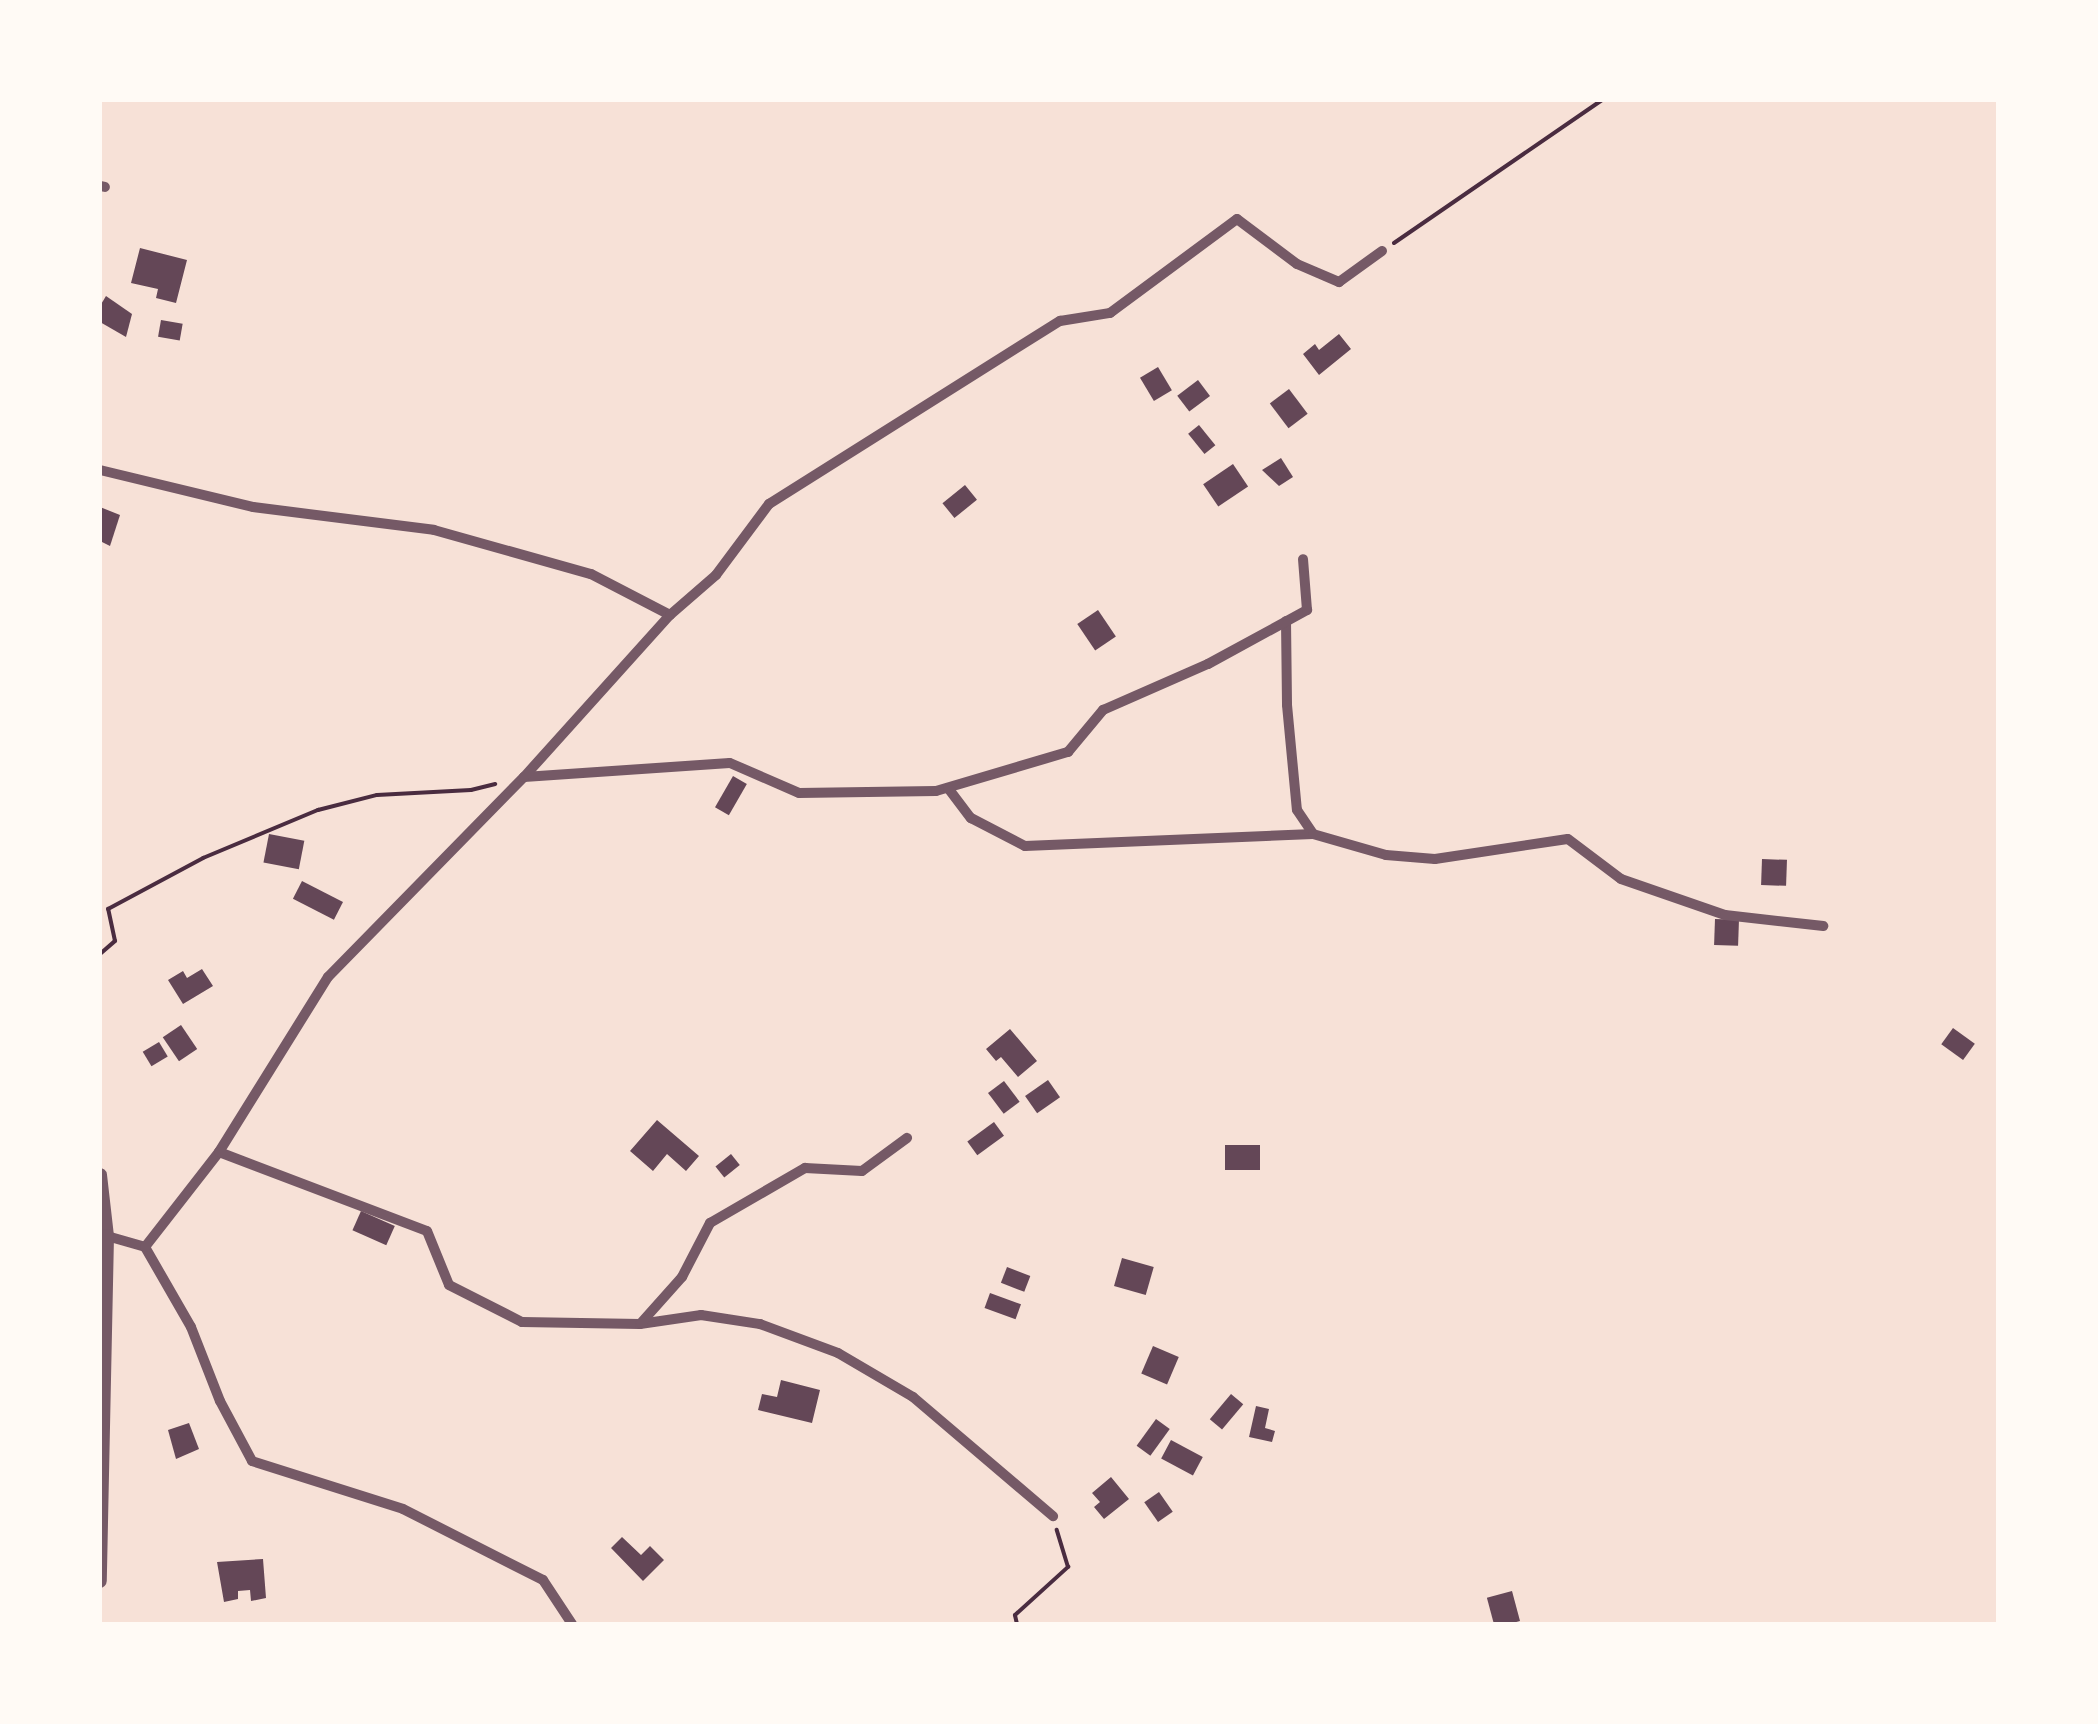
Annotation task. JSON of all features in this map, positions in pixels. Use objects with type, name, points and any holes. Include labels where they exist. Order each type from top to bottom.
[{"type":"street","points":[[145,1247],[219,1152],[328,978],[524,777],[670,615],[716,574],[770,504],[1060,321],[1110,313],[1237,219],[1296,264],[1338,282],[1382,252]]},
{"type":"street","points":[[100,470],[253,508],[434,530],[591,574],[670,615]]},
{"type":"street","points":[[524,777],[730,763],[799,793],[948,788],[1068,752],[1103,710],[1208,664],[1307,610],[1303,560]]},
{"type":"street","points":[[1286,621],[1297,810],[1313,834]]},
{"type":"street","points":[[948,788],[972,818],[1025,846],[1133,845],[1313,834],[1386,855],[1435,859],[1568,838],[1621,879],[1708,909],[1823,926]]},
{"type":"street","points":[[640,1324],[682,1277],[710,1223],[805,1168],[862,1171],[908,1138]]},
{"type":"street","points":[[219,1152],[427,1232],[449,1285],[522,1322],[640,1324],[701,1314],[760,1324],[838,1353],[913,1397],[1053,1516]]},
{"type":"street","points":[[100,1175],[107,1236],[100,1581]]},
{"type":"street","points":[[107,1236],[145,1247],[191,1326],[220,1401],[252,1461],[403,1509],[544,1580],[572,1624]]},
{"type":"path","points":[[1382,252],[1602,100]]},
{"type":"path","points":[[100,954],[115,941],[108,909],[203,858],[318,810],[377,795],[471,790],[524,777]]},
{"type":"path","points":[[1017,1624],[1016,1615],[1068,1567],[1053,1516]]},
{"type":"building","points":[[140,248],[187,260],[176,303],[156,298],[158,289],[131,283]]},
{"type":"building","points":[[106,296],[132,314],[126,337],[100,322],[100,306]]},
{"type":"building","points":[[161,320],[183,324],[180,341],[158,337]]},
{"type":"building","points":[[1339,334],[1351,349],[1319,375],[1303,354],[1315,344],[1319,350]]},
{"type":"building","points":[[1158,367],[1172,390],[1154,401],[1140,378]]},
{"type":"building","points":[[1198,380],[1210,396],[1189,412],[1177,396]]},
{"type":"building","points":[[1289,389],[1308,414],[1288,428],[1270,403]]},
{"type":"building","points":[[1199,425],[1215,445],[1204,454],[1188,434]]},
{"type":"building","points":[[1281,458],[1293,477],[1279,486],[1262,470]]},
{"type":"building","points":[[1233,464],[1248,486],[1218,507],[1203,484]]},
{"type":"building","points":[[965,485],[977,500],[954,518],[942,503]]},
{"type":"building","points":[[100,507],[120,515],[110,546],[100,541]]},
{"type":"building","points":[[1098,610],[1116,637],[1095,651],[1077,624]]},
{"type":"building","points":[[733,776],[747,784],[729,815],[715,807]]},
{"type":"building","points":[[269,834],[304,841],[299,869],[263,862]]},
{"type":"building","points":[[1762,859],[1787,860],[1786,886],[1761,885]]},
{"type":"building","points":[[302,881],[343,902],[334,920],[293,899]]},
{"type":"building","points":[[1715,919],[1739,920],[1738,946],[1714,945]]},
{"type":"building","points":[[202,969],[213,986],[183,1004],[168,980],[183,971],[187,978]]},
{"type":"building","points":[[181,1025],[197,1049],[179,1061],[163,1037]]},
{"type":"building","points":[[1953,1028],[1975,1044],[1963,1060],[1941,1044]]},
{"type":"building","points":[[1010,1029],[1037,1061],[1018,1077],[1001,1057],[996,1061],[986,1049]]},
{"type":"building","points":[[159,1042],[168,1057],[151,1066],[143,1052]]},
{"type":"building","points":[[1048,1080],[1060,1097],[1037,1113],[1025,1096]]},
{"type":"building","points":[[1004,1081],[1020,1102],[1004,1114],[988,1093]]},
{"type":"building","points":[[657,1120],[699,1156],[686,1171],[667,1154],[653,1171],[630,1151]]},
{"type":"building","points":[[994,1122],[1004,1136],[977,1155],[967,1141]]},
{"type":"building","points":[[1225,1145],[1260,1145],[1260,1170],[1225,1170]]},
{"type":"building","points":[[731,1154],[740,1165],[724,1177],[715,1167]]},
{"type":"building","points":[[361,1211],[395,1226],[386,1245],[352,1230]]},
{"type":"building","points":[[1122,1258],[1154,1267],[1146,1295],[1114,1286]]},
{"type":"building","points":[[1007,1267],[1030,1276],[1024,1292],[1001,1283]]},
{"type":"building","points":[[990,1293],[1021,1304],[1016,1319],[985,1308]]},
{"type":"building","points":[[1153,1346],[1179,1357],[1167,1385],[1141,1374]]},
{"type":"building","points":[[781,1380],[820,1390],[812,1423],[758,1410],[762,1394],[777,1397]]},
{"type":"building","points":[[1231,1394],[1243,1404],[1222,1430],[1210,1419]]},
{"type":"building","points":[[1256,1406],[1269,1409],[1265,1428],[1275,1431],[1272,1442],[1249,1437]]},
{"type":"building","points":[[1156,1419],[1170,1429],[1150,1456],[1137,1446]]},
{"type":"building","points":[[189,1423],[199,1449],[176,1459],[168,1430]]},
{"type":"building","points":[[1171,1440],[1203,1457],[1193,1475],[1161,1459]]},
{"type":"building","points":[[1111,1477],[1129,1499],[1104,1519],[1094,1507],[1100,1502],[1092,1493]]},
{"type":"building","points":[[1159,1492],[1173,1512],[1158,1522],[1144,1502]]},
{"type":"building","points":[[622,1537],[641,1555],[650,1546],[664,1560],[643,1581],[611,1548]]},
{"type":"building","points":[[263,1559],[266,1598],[251,1601],[250,1590],[238,1591],[238,1599],[224,1602],[217,1562]]},
{"type":"building","points":[[1512,1591],[1520,1621],[1494,1624],[1487,1598]]}]
